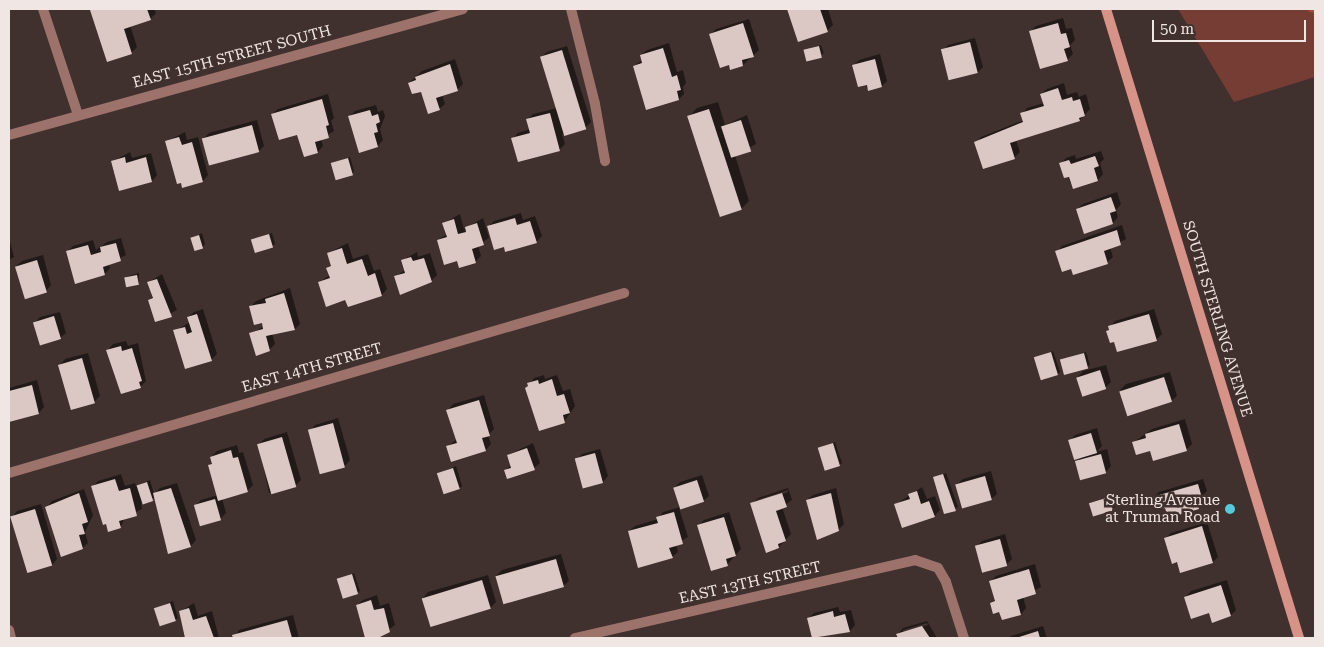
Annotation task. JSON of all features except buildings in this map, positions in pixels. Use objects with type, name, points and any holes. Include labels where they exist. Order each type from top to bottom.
[{"type":"main road","name":"SOUTH STERLING AVENUE","points":[[1106,9],[1299,638]]},
{"type":"street","points":[[43,9],[78,115]]},
{"type":"street","name":"EAST 15TH STREET SOUTH","points":[[9,135],[463,9]]},
{"type":"street","points":[[571,9],[595,104],[605,161]]},
{"type":"street","name":"EAST 14TH STREET","points":[[9,473],[624,293]]},
{"type":"street","name":"EAST 13TH STREET","points":[[575,638],[915,560],[938,568],[946,582],[964,638]]},
{"type":"street","points":[[9,630],[11,638]]},
{"type":"shaded area","points":[[1178,9],[1315,9],[1315,77],[1234,102]]},
{"type":"waterway","points":[[1311,9],[1315,10]]},
{"type":"place","name":"Sterling Avenue at Truman Road","points":[[1230,509]]}]
